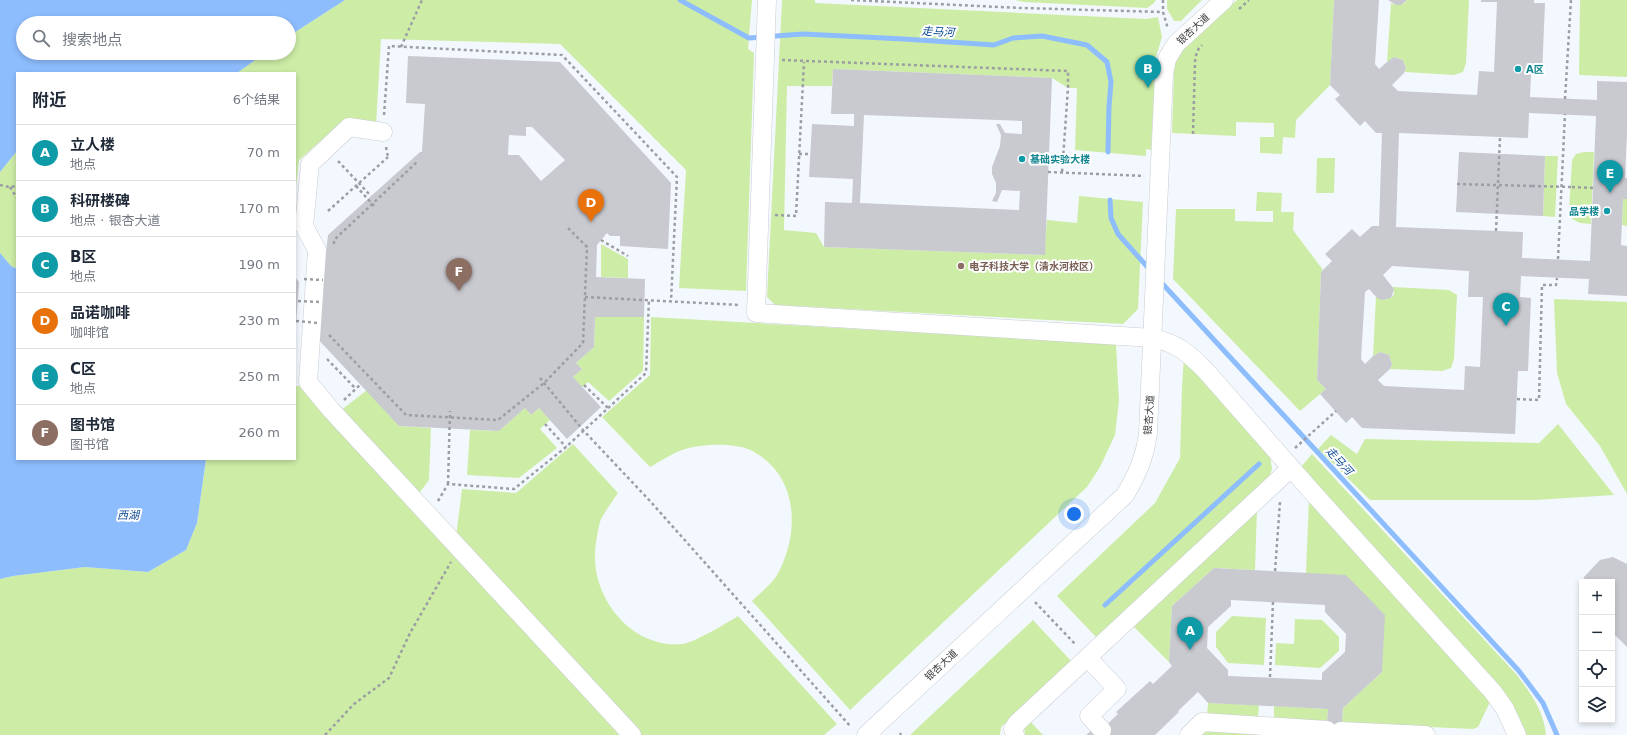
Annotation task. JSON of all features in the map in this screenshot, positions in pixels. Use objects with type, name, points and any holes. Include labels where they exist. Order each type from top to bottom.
[{"type":"street","points":[[767,4],[756,312],[1153,338],[1176,345],[1189,354],[1224,392],[1287,473],[1498,697],[1517,735]]},
{"type":"street","name":"银杏大道","points":[[861,733],[1023,589],[1125,495],[1136,478],[1146,452],[1148,433],[1164,74],[1167,59],[1176,44],[1231,6]]},
{"type":"street","points":[[383,132],[348,128],[310,164],[300,226],[317,250],[308,382],[332,411],[632,735]]},
{"type":"street","points":[[1015,735],[1013,729],[1017,723],[1287,473]]},
{"type":"street","points":[[1088,658],[1117,689],[1089,716],[1102,730]]},
{"type":"street","points":[[1189,735],[1202,722],[1326,732],[1426,735]]},
{"type":"path","points":[[401,47],[422,0]]},
{"type":"path","points":[[851,0],[1164,12]]},
{"type":"path","points":[[1164,0],[1164,12],[1174,48]]},
{"type":"path","points":[[1231,6],[1249,0]]},
{"type":"path","points":[[1565,99],[1570,0]]},
{"type":"path","points":[[1193,134],[1195,61],[1197,51],[1203,44]]},
{"type":"path","points":[[383,132],[389,46],[562,55],[677,177],[671,301]]},
{"type":"path","points":[[765,54],[804,62],[1068,71],[1062,173]]},
{"type":"path","points":[[759,214],[796,216],[804,62]]},
{"type":"path","points":[[1558,259],[1565,114]]},
{"type":"path","points":[[1496,231],[1500,137]]},
{"type":"path","points":[[326,149],[371,196]]},
{"type":"path","points":[[799,154],[810,154]]},
{"type":"path","points":[[328,212],[388,157]]},
{"type":"path","points":[[334,246],[334,240],[373,205],[418,161]]},
{"type":"path","points":[[1048,172],[1160,177]]},
{"type":"path","points":[[0,184],[9,187],[16,186]]},
{"type":"path","points":[[1457,184],[1594,188]]},
{"type":"path","points":[[356,186],[373,205]]},
{"type":"path","points":[[9,187],[16,197]]},
{"type":"path","points":[[328,328],[328,334],[406,415],[498,420],[544,383],[583,343],[586,247],[567,227]]},
{"type":"path","points":[[601,240],[628,256]]},
{"type":"path","points":[[1517,399],[1539,400],[1542,285],[1556,285],[1557,278]]},
{"type":"path","points":[[304,279],[323,280]]},
{"type":"path","points":[[585,297],[649,299],[756,306]]},
{"type":"path","points":[[448,484],[514,489],[566,447],[646,373],[649,299]]},
{"type":"path","points":[[298,301],[320,302]]},
{"type":"path","points":[[296,321],[318,323]]},
{"type":"path","points":[[311,341],[356,389]]},
{"type":"path","points":[[540,378],[583,430],[650,501],[861,733]]},
{"type":"path","points":[[332,411],[361,384]]},
{"type":"path","points":[[584,385],[608,408]]},
{"type":"path","points":[[429,516],[448,484],[450,410]]},
{"type":"path","points":[[1294,449],[1336,411]]},
{"type":"path","points":[[545,424],[566,447]]},
{"type":"path","points":[[1275,571],[1287,473]]},
{"type":"path","points":[[325,735],[354,704],[389,678],[410,632],[459,548]]},
{"type":"path","points":[[1023,589],[1088,658]]},
{"type":"path","points":[[1270,678],[1273,602]]},
{"type":"green space","points":[[345,0],[752,0],[748,49],[754,53],[746,291],[679,288],[686,170],[560,44],[381,39],[376,126],[343,121],[299,160],[296,186],[296,72],[238,72],[255,60],[296,60],[296,32]]},
{"type":"green space","points":[[782,0],[815,0],[815,3],[1146,19],[1158,17],[1162,37],[1156,57],[1151,150],[1146,149],[1146,156],[1075,150],[1077,88],[1068,88],[1052,78],[833,69],[832,86],[787,86],[784,230],[816,233],[824,247],[1044,255],[1047,220],[1077,223],[1079,196],[1143,202],[1138,309],[1123,324],[775,305],[767,297]]},
{"type":"green space","points":[[1015,0],[1156,0],[1147,8],[1024,2]]},
{"type":"green space","points":[[1167,0],[1202,0],[1181,21],[1174,21],[1167,9]]},
{"type":"green space","points":[[1237,0],[1334,0],[1330,85],[1296,120],[1295,138],[1283,137],[1282,154],[1260,153],[1260,137],[1274,137],[1274,123],[1236,122],[1236,136],[1172,133],[1174,71],[1176,61],[1182,51]]},
{"type":"green space","points":[[1407,0],[1469,0],[1466,63],[1463,72],[1454,75],[1405,72],[1406,68],[1403,60],[1394,57],[1387,62],[1391,3],[1400,5]]},
{"type":"green space","points":[[1580,0],[1627,0],[1627,77],[1579,75]]},
{"type":"green space","points":[[16,152],[16,268],[11,266],[0,253],[0,172]]},
{"type":"green space","points":[[1594,152],[1591,224],[1580,223],[1572,219],[1569,210],[1572,160],[1576,154]]},
{"type":"green space","points":[[1545,156],[1558,156],[1555,217],[1543,216]]},
{"type":"green space","points":[[1317,158],[1335,158],[1334,193],[1316,193]]},
{"type":"green space","points":[[1257,192],[1282,193],[1281,212],[1294,212],[1293,230],[1323,270],[1321,272],[1317,380],[1326,389],[1300,411],[1173,279],[1176,209],[1235,209],[1235,221],[1273,222],[1273,211],[1256,211]]},
{"type":"green space","points":[[1623,199],[1627,199],[1627,226],[1622,225]]},
{"type":"green space","points":[[601,244],[628,259],[628,278],[601,277]]},
{"type":"green space","points":[[1393,287],[1449,290],[1457,295],[1454,359],[1451,368],[1442,371],[1390,369],[1392,364],[1389,355],[1380,352],[1373,356],[1376,296],[1382,300],[1391,298],[1394,294]]},
{"type":"green space","points":[[1554,299],[1627,302],[1627,494],[1600,446],[1566,404],[1557,373]]},
{"type":"green space","points":[[595,317],[644,317],[643,371],[609,401],[588,382],[582,387],[573,377],[582,369],[576,363],[594,347]]},
{"type":"green space","points":[[651,317],[1116,344],[1119,401],[1115,435],[1100,467],[1087,487],[850,710],[752,601],[775,579],[784,559],[792,525],[791,508],[787,491],[780,476],[769,463],[754,452],[747,449],[730,445],[711,445],[681,450],[650,467],[602,417],[650,375]]},
{"type":"green space","points":[[1184,357],[1270,456],[1272,469],[1268,481],[1096,637],[1057,596],[1155,503],[1180,458]]},
{"type":"green space","points":[[296,386],[302,386],[622,735],[0,735],[0,579],[85,567],[148,572],[186,550],[197,523],[206,460],[296,460]]},
{"type":"green space","points":[[367,390],[399,426],[431,428],[429,480],[417,496],[340,411]]},
{"type":"green space","points":[[525,408],[531,415],[539,408],[550,420],[540,429],[557,448],[519,478],[467,475],[470,430],[499,431]]},
{"type":"green space","points":[[1558,424],[1614,495],[1535,500],[1370,500],[1318,449],[1331,435],[1357,454],[1365,439],[1539,443]]},
{"type":"green space","points":[[573,444],[618,493],[601,519],[595,555],[596,573],[601,589],[609,605],[620,619],[633,630],[648,639],[665,644],[683,644],[703,636],[738,616],[837,724],[824,735],[640,735],[456,537],[462,489],[516,493]]},
{"type":"green space","points":[[1312,454],[1517,675],[1540,710],[1546,735],[1525,735],[1301,467]]},
{"type":"green space","points":[[1309,498],[1489,696],[1490,702],[1478,727],[1473,729],[1342,723],[1343,708],[1382,672],[1306,573]]},
{"type":"green space","points":[[1257,509],[1255,570],[1214,568],[1172,606],[1169,662],[1133,626]]},
{"type":"green space","points":[[1232,616],[1266,618],[1264,665],[1228,663],[1216,647],[1216,632]]},
{"type":"green space","points":[[1295,619],[1322,620],[1339,637],[1339,651],[1320,668],[1275,665],[1276,643],[1294,644]]},
{"type":"green space","points":[[1033,620],[1073,663],[1001,727],[1000,735],[910,735]]},
{"type":"green space","points":[[1208,703],[1259,705],[1258,719],[1207,717]]},
{"type":"green space","points":[[1274,706],[1328,709],[1327,723],[1274,719]]},
{"type":"green space","points":[[1030,721],[1043,735],[1025,735],[1024,726]]},
{"type":"green space","points":[[1209,730],[1294,735],[1202,735]]},
{"type":"water","points":[[0,0],[345,0],[296,32],[296,16],[16,16],[16,60],[255,60],[238,72],[16,72],[16,152],[0,172]]},
{"type":"water","name":"西湖","points":[[0,253],[11,266],[16,268],[16,460],[206,460],[197,523],[186,550],[148,572],[85,567],[0,579]]},
{"type":"building","name":"品学楼","points":[[1334,0],[1379,0],[1375,64],[1379,69],[1394,57],[1403,60],[1406,69],[1392,85],[1398,91],[1477,95],[1479,71],[1494,72],[1497,2],[1481,2],[1481,0],[1534,0],[1534,3],[1545,3],[1542,75],[1531,75],[1530,97],[1597,100],[1597,81],[1627,82],[1625,178],[1627,178],[1627,199],[1623,199],[1621,245],[1627,246],[1627,296],[1588,294],[1589,279],[1521,276],[1520,297],[1531,298],[1528,371],[1518,371],[1515,434],[1362,428],[1352,417],[1346,423],[1320,394],[1326,389],[1317,380],[1321,272],[1332,261],[1325,254],[1352,229],[1360,237],[1372,226],[1379,226],[1382,133],[1376,133],[1365,121],[1360,126],[1335,99],[1340,95],[1330,85]],"holes":[[[1529,113],[1596,116],[1590,261],[1522,258],[1523,232],[1396,227],[1399,133],[1528,138]],[[1392,266],[1469,271],[1468,297],[1483,297],[1480,367],[1465,366],[1464,390],[1384,386],[1378,380],[1390,369],[1392,364],[1389,355],[1380,352],[1373,356],[1365,364],[1361,359],[1365,292],[1369,289],[1377,298],[1382,300],[1391,298],[1394,289],[1383,275]]]},
{"type":"building","points":[[1388,0],[1407,0],[1401,5],[1396,5]]},
{"type":"building","points":[[408,56],[560,62],[671,183],[668,249],[620,246],[620,236],[610,236],[607,233],[597,245],[596,277],[645,279],[644,317],[595,317],[594,347],[576,363],[582,369],[573,377],[601,407],[567,439],[539,408],[531,415],[525,408],[499,431],[399,426],[316,337],[328,235],[420,152],[422,152],[425,104],[406,103]],"holes":[[[526,127],[532,127],[565,160],[541,181],[519,155],[508,155],[509,135],[526,136]]]},
{"type":"building","name":"基础实验大楼","points":[[833,69],[1052,78],[1045,255],[824,247],[825,202],[852,203],[853,179],[809,177],[812,124],[854,126],[854,114],[831,114]],"holes":[[[864,115],[1022,121],[1022,134],[1005,133],[1000,124],[996,124],[1001,135],[1000,146],[992,167],[992,174],[996,183],[996,193],[992,201],[997,202],[1002,190],[1020,191],[1019,210],[860,203]]]},
{"type":"building","name":"品学楼","points":[[1459,152],[1545,156],[1543,216],[1456,212]]},
{"type":"building","points":[[296,278],[299,282],[296,325]]},
{"type":"building","points":[[1613,557],[1627,564],[1627,647],[1615,635],[1615,579],[1584,579],[1600,560]]},
{"type":"building","points":[[1214,568],[1346,575],[1385,615],[1382,672],[1343,708],[1341,735],[1326,735],[1328,709],[1208,703],[1198,692],[1155,735],[1086,735],[1093,729],[1097,734],[1118,714],[1116,712],[1150,681],[1153,684],[1172,666],[1169,662],[1172,606]],"holes":[[[1231,600],[1325,605],[1325,612],[1346,634],[1345,652],[1322,673],[1322,680],[1228,676],[1228,670],[1207,648],[1208,627],[1231,606]]]},
{"type":"waterway","name":"走马河","points":[[680,0],[749,38],[803,34],[994,45],[1013,38],[1042,36],[1087,45],[1107,62],[1111,82],[1108,152]]},
{"type":"waterway","name":"走马河","points":[[1110,200],[1111,218],[1118,234],[1151,271]]},
{"type":"waterway","name":"走马河","points":[[1159,280],[1519,671],[1543,703],[1557,735]]},
{"type":"waterway","points":[[1105,605],[1259,464]]},
{"type":"place","name":"A区","points":[[1518,69]]},
{"type":"place","name":"科研楼碑","points":[[1148,88]]},
{"type":"place","name":"基础实验大楼","points":[[1022,159]]},
{"type":"place","name":"C区","points":[[1610,193]]},
{"type":"place","name":"品学楼","points":[[1607,211]]},
{"type":"place","name":"品诺咖啡","points":[[591,222]]},
{"type":"place","name":"电子科技大学（清水河校区）","points":[[961,266]]},
{"type":"place","name":"图书馆","points":[[459,291]]},
{"type":"place","name":"B区","points":[[1506,326]]},
{"type":"place","name":"立人楼","points":[[1190,650]]}]
